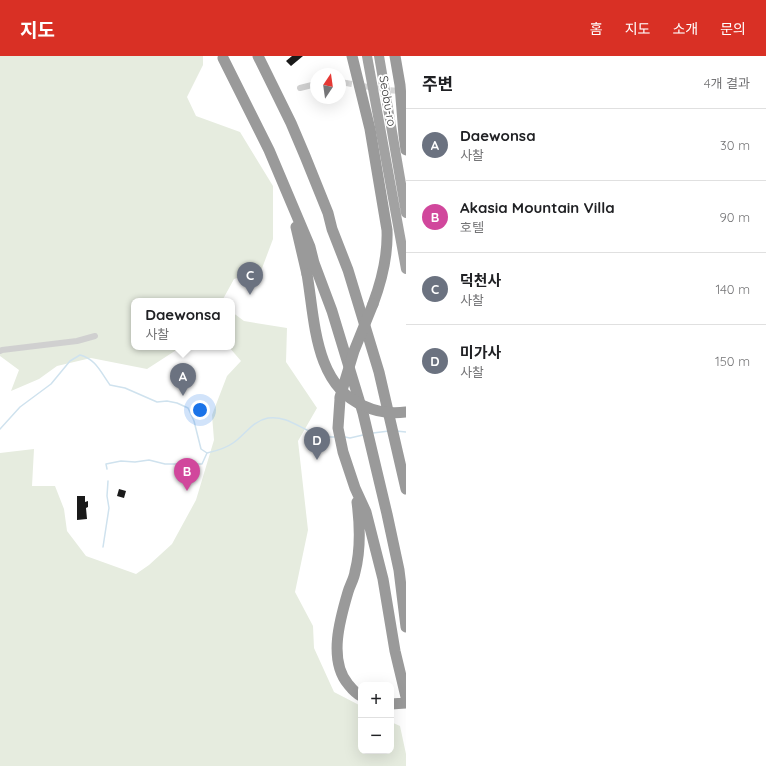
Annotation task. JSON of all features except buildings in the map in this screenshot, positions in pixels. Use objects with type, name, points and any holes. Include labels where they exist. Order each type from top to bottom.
[{"type":"highway","points":[[258,56],[288,117],[305,156],[328,213],[332,229],[348,270],[379,372],[406,489]]},
{"type":"highway","points":[[352,56],[370,129],[387,230],[387,247],[383,274],[373,304],[354,351],[340,399],[338,428],[343,452],[360,505],[360,531],[355,572],[348,591],[337,633],[338,663],[345,680],[358,694]]},
{"type":"highway","name":"Seobu-ro","points":[[367,56],[406,269]]},
{"type":"highway","name":"Seobu-ro","points":[[379,56],[406,213]]},
{"type":"highway","points":[[395,56],[400,85],[406,150]]},
{"type":"highway","points":[[223,58],[266,143],[310,247],[332,311],[363,413],[387,514],[399,570],[406,627]]},
{"type":"highway","points":[[290,199],[307,274],[320,351],[327,371],[335,384],[352,400],[369,408],[386,412],[406,412]]},
{"type":"highway","points":[[360,505],[366,512],[383,579],[395,651],[406,697]]},
{"type":"highway","points":[[394,704],[406,703]]},
{"type":"street","points":[[300,88],[310,86]]},
{"type":"street","points":[[0,351],[76,341],[95,336]]},
{"type":"shaded area","points":[[0,56],[203,56],[203,65],[187,97],[196,116],[240,132],[273,186],[273,239],[261,271],[234,279],[224,298],[131,298],[131,350],[176,350],[147,369],[91,358],[57,366],[39,379],[11,391],[19,370],[0,356]]},
{"type":"shaded area","points":[[235,314],[244,321],[287,328],[286,362],[317,408],[298,441],[308,530],[295,592],[313,626],[314,648],[334,692],[358,704],[358,754],[394,754],[394,723],[400,726],[406,754],[406,766],[0,766],[0,453],[34,449],[32,486],[55,486],[64,509],[67,531],[86,556],[136,574],[149,565],[172,544],[196,500],[214,440],[212,415],[227,376],[241,361],[232,350],[235,350]]},
{"type":"waterway","points":[[0,429],[20,407],[51,384],[70,361],[80,355],[86,357],[94,363],[110,385],[125,388],[157,402],[167,401],[177,403],[188,408],[194,421],[201,449],[207,453],[220,450],[230,445],[257,422],[268,418],[283,419],[316,434],[326,437],[335,437]]},
{"type":"waterway","points":[[373,433],[389,431]]},
{"type":"waterway","points":[[396,431],[406,432]]},
{"type":"waterway","points":[[345,437],[350,438],[363,435]]},
{"type":"waterway","points":[[107,469],[106,464],[121,461],[135,462],[149,460],[165,464],[202,464],[207,453]]},
{"type":"waterway","points":[[103,547],[109,508],[107,496],[108,481]]},
{"type":"tunnel","points":[[346,83],[386,90],[402,91]]},
{"type":"place","name":"덕천사","points":[[250,295]]},
{"type":"place","name":"Daewonsa","points":[[183,396]]},
{"type":"place","name":"미가사","points":[[317,460]]},
{"type":"place","name":"Akasia Mountain Villa","points":[[187,491]]}]
